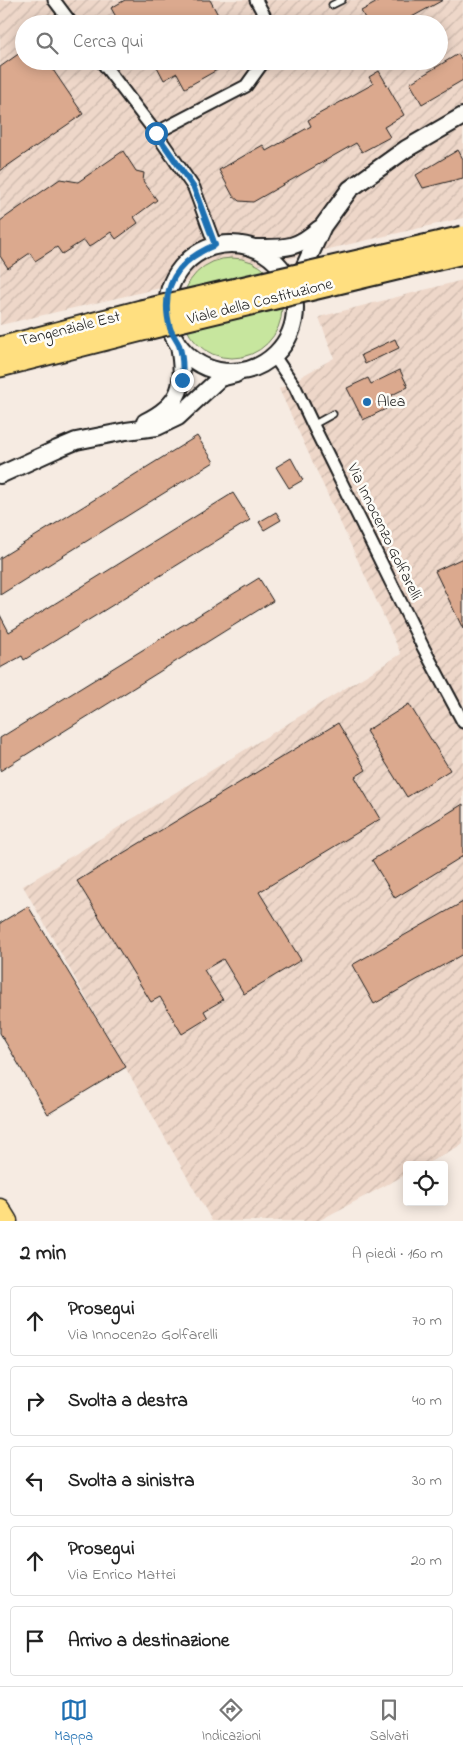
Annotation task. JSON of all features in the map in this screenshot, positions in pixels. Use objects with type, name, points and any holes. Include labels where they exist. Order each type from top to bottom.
[{"type":"highway","name":"Viale della Costituzione","points":[[0,366],[143,320],[463,237]]},
{"type":"highway","name":"Viale della Costituzione","points":[[143,320],[463,253]]},
{"type":"highway","name":"Tangenziale Est","points":[[0,348],[143,320]]},
{"type":"main road","points":[[0,1208],[8,1221]]},
{"type":"street","points":[[54,0],[65,15]]},
{"type":"street","points":[[257,0],[264,15]]},
{"type":"street","points":[[108,70],[156,133],[194,188],[215,245]]},
{"type":"street","points":[[156,133],[246,86],[258,70]]},
{"type":"street","points":[[294,292],[323,226],[350,189],[406,148],[463,116]]},
{"type":"street","points":[[242,372],[224,372],[207,368],[191,359],[179,346],[170,330],[166,313],[168,294],[174,278],[184,263],[198,252],[215,245],[235,244],[254,248],[288,248],[305,241],[323,226]]},
{"type":"street","points":[[0,475],[76,441],[158,427],[178,418],[220,378],[259,366],[274,356],[286,343],[293,327],[296,309],[294,292],[285,273],[272,258],[254,248]]},
{"type":"street","points":[[126,431],[162,414],[171,404],[182,380],[183,369],[179,346]]},
{"type":"street","name":"Via Innocenzo Golfarelli","points":[[274,356],[295,386],[423,648],[463,722]]},
{"type":"lane","points":[[332,5],[342,0]]},
{"type":"lane","points":[[313,425],[334,414]]},
{"type":"shaded area","points":[[0,0],[463,0],[463,218],[0,325]]},
{"type":"shaded area","points":[[463,280],[463,1144],[431,1161],[403,1161],[403,1176],[318,1221],[212,1221],[23,886],[401,654],[279,389],[334,358],[319,317]]},
{"type":"green space","points":[[232,258],[242,259],[260,266],[274,280],[281,298],[281,318],[274,336],[260,350],[242,357],[232,358],[222,357],[204,350],[190,336],[183,318],[182,308],[183,298],[190,280],[204,266],[222,259]]},
{"type":"building","points":[[125,0],[210,0],[218,15],[115,15],[111,8]]},
{"type":"building","points":[[381,0],[443,0],[416,15],[363,15],[361,11]]},
{"type":"building","points":[[458,54],[463,62],[463,80],[422,104],[410,83],[432,70],[448,70],[448,60]]},
{"type":"building","points":[[15,56],[15,70],[53,70],[83,114],[0,171],[0,67]]},
{"type":"building","points":[[159,70],[217,70],[185,88],[177,73],[164,80]]},
{"type":"building","points":[[379,71],[404,115],[384,127],[390,137],[362,152],[356,143],[253,202],[239,201],[233,196],[219,170],[263,145],[266,151],[311,126],[308,120],[373,84],[369,77]]},
{"type":"building","points":[[458,150],[463,159],[463,178],[423,188],[416,175]]},
{"type":"building","points":[[123,151],[136,171],[144,173],[143,181],[157,200],[134,217],[138,223],[116,239],[111,232],[89,247],[84,240],[62,254],[57,247],[35,261],[30,253],[8,268],[0,256],[0,221],[60,179],[78,182]]},
{"type":"building","points":[[395,339],[399,348],[365,364],[361,355]]},
{"type":"building","points":[[400,370],[408,387],[392,395],[396,404],[363,420],[347,388],[368,378],[371,384]]},
{"type":"building","points":[[197,436],[214,462],[0,595],[0,558]]},
{"type":"building","points":[[291,458],[303,480],[289,488],[276,467]]},
{"type":"building","points":[[233,493],[250,520],[24,660],[22,656],[0,668],[0,615],[9,632]]},
{"type":"building","points":[[276,512],[281,520],[264,530],[259,522]]},
{"type":"building","points":[[463,558],[463,629],[435,571]]},
{"type":"building","points":[[259,578],[273,601],[0,771],[0,738]]},
{"type":"building","points":[[409,704],[450,770],[407,797],[366,731]]},
{"type":"building","points":[[338,723],[366,770],[355,777],[380,819],[259,892],[301,960],[244,994],[223,959],[204,970],[223,1000],[204,1011],[208,1018],[182,1034],[160,997],[151,1002],[77,881]]},
{"type":"building","points":[[463,804],[463,856],[395,898],[372,860]]},
{"type":"building","points":[[463,902],[463,954],[374,1004],[352,965]]},
{"type":"building","points":[[28,906],[126,1067],[48,1114],[0,1033],[0,923]]},
{"type":"place","name":"Alea","points":[[367,402]]},
{"type":"route","points":[[156,133],[194,188],[215,245],[198,252],[184,263],[174,278],[168,294],[166,313],[170,330],[179,346],[183,369],[182,380]]}]
